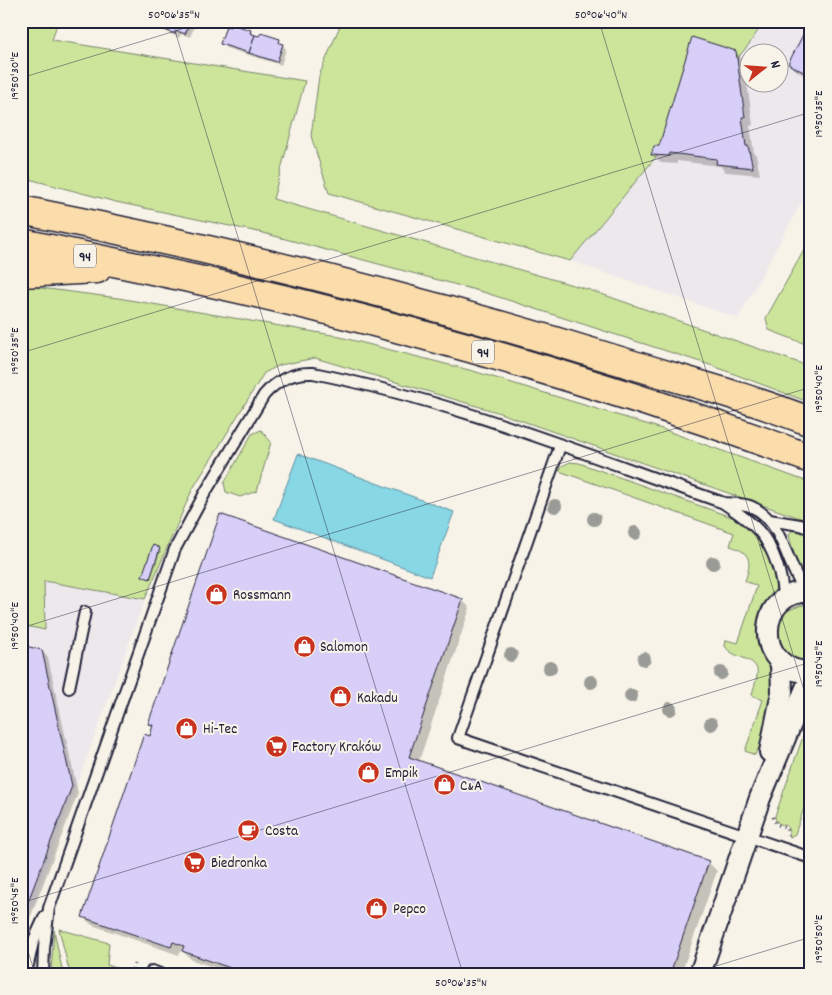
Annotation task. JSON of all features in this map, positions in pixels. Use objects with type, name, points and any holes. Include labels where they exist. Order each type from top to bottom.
[{"type":"highway","points":[[21,199],[65,218]]},
{"type":"highway","name":"94","points":[[21,210],[65,218],[282,267],[436,306],[653,371],[811,422]]},
{"type":"highway","name":"94","points":[[21,243],[149,269],[309,305],[450,342],[534,366],[695,417],[811,459]]},
{"type":"highway","points":[[21,274],[76,269],[149,269]]},
{"type":"street","points":[[700,974],[760,798],[811,674],[789,668],[774,655],[768,643],[769,619],[774,609],[783,600],[796,593],[808,592]]},
{"type":"street","points":[[760,798],[782,692],[781,663]]},
{"type":"lane","points":[[26,974],[38,929],[49,908],[175,549],[205,494],[264,395],[275,384],[288,376],[304,372],[320,374],[429,402],[724,503],[751,506],[769,520],[786,549],[794,571],[808,592]]},
{"type":"lane","points":[[560,446],[458,738],[811,858]]},
{"type":"lane","points":[[724,503],[760,532],[773,554],[783,590],[783,600]]},
{"type":"lane","points":[[769,520],[800,525],[811,529]]},
{"type":"lane","points":[[69,688],[85,612]]},
{"type":"lane","points":[[43,974],[49,908]]},
{"type":"lane","points":[[151,974],[152,971],[160,974]]},
{"type":"path","points":[[130,974],[134,964]]},
{"type":"shaded area","points":[[764,21],[811,21],[811,185],[738,318],[570,261],[647,146],[740,53],[740,92],[790,92],[790,42],[751,42]]},
{"type":"shaded area","points":[[44,581],[145,599],[21,937],[21,625],[45,630]]},
{"type":"green space","points":[[21,21],[58,21],[52,40],[305,81],[273,199],[590,290],[811,367],[811,403],[713,366],[483,292],[263,233],[116,202],[21,177]]},
{"type":"green space","points":[[342,21],[764,21],[751,42],[740,42],[740,55],[570,261],[329,193],[311,136],[319,76]]},
{"type":"green space","points":[[808,243],[811,244],[811,346],[769,330],[766,318]]},
{"type":"green space","points":[[25,286],[118,298],[332,335],[473,371],[659,428],[811,483],[811,522],[497,412],[315,358],[280,365],[264,373],[192,490],[145,599],[44,581],[45,630],[21,625],[21,288]]},
{"type":"green space","points":[[261,430],[271,442],[257,491],[240,497],[226,492],[224,483],[252,434]]},
{"type":"green space","points":[[570,462],[579,463],[737,519],[765,551],[771,561],[776,582],[773,597],[761,616],[757,628],[757,636],[760,649],[773,672],[775,682],[765,734],[755,755],[745,751],[763,700],[752,695],[757,670],[750,661],[734,654],[725,646],[726,640],[738,643],[757,586],[745,581],[749,563],[742,551],[730,546],[734,533],[559,471],[562,466]]},
{"type":"green space","points":[[794,529],[811,535],[811,580],[802,571],[794,553],[789,534]]},
{"type":"green space","points":[[802,605],[811,607],[811,660],[799,661],[786,653],[778,639],[777,632],[781,617],[787,611]]},
{"type":"green space","points":[[811,714],[811,788],[795,834],[790,837],[787,826],[777,822],[775,816]]},
{"type":"green space","points":[[59,929],[109,943],[107,965],[126,971],[125,974],[70,974]]},
{"type":"green space","points":[[54,930],[63,974],[51,974]]},
{"type":"water","points":[[298,454],[454,512],[430,577],[274,519]]},
{"type":"building","points":[[157,21],[191,21],[185,34],[177,31],[175,34],[157,27],[159,22]]},
{"type":"building","points":[[811,21],[811,76],[790,65],[790,60]]},
{"type":"building","points":[[231,24],[251,30],[250,33],[255,35],[249,53],[220,44],[226,26],[230,27]]},
{"type":"building","points":[[261,33],[280,39],[279,43],[283,44],[277,62],[249,53],[255,35],[259,36]]},
{"type":"building","points":[[692,37],[736,51],[740,92],[742,92],[745,117],[742,117],[746,146],[748,146],[753,168],[716,164],[717,159],[669,153],[669,156],[651,155],[654,146],[659,146]]},
{"type":"building","name":"Factory Kraków","points":[[220,514],[463,599],[409,757],[709,861],[670,974],[247,974],[182,951],[184,946],[173,942],[171,947],[82,917],[144,734],[150,736],[153,725],[148,724]]},
{"type":"building","points":[[153,545],[160,548],[150,579],[142,576]]},
{"type":"building","points":[[21,645],[42,650],[72,786],[21,920]]},
{"type":"place","name":"Rossmann","points":[[217,594]]},
{"type":"place","name":"Salomon","points":[[304,646]]},
{"type":"place","name":"Kakadu","points":[[341,697]]},
{"type":"place","name":"Hi-Tec","points":[[187,728]]},
{"type":"place","name":"Factory Kraków","points":[[276,746]]},
{"type":"place","name":"Empik","points":[[369,772]]},
{"type":"place","name":"C&A","points":[[444,785]]},
{"type":"place","name":"Costa","points":[[249,830]]},
{"type":"place","name":"Biedronka","points":[[195,862]]},
{"type":"place","name":"Pepco","points":[[377,908]]}]
